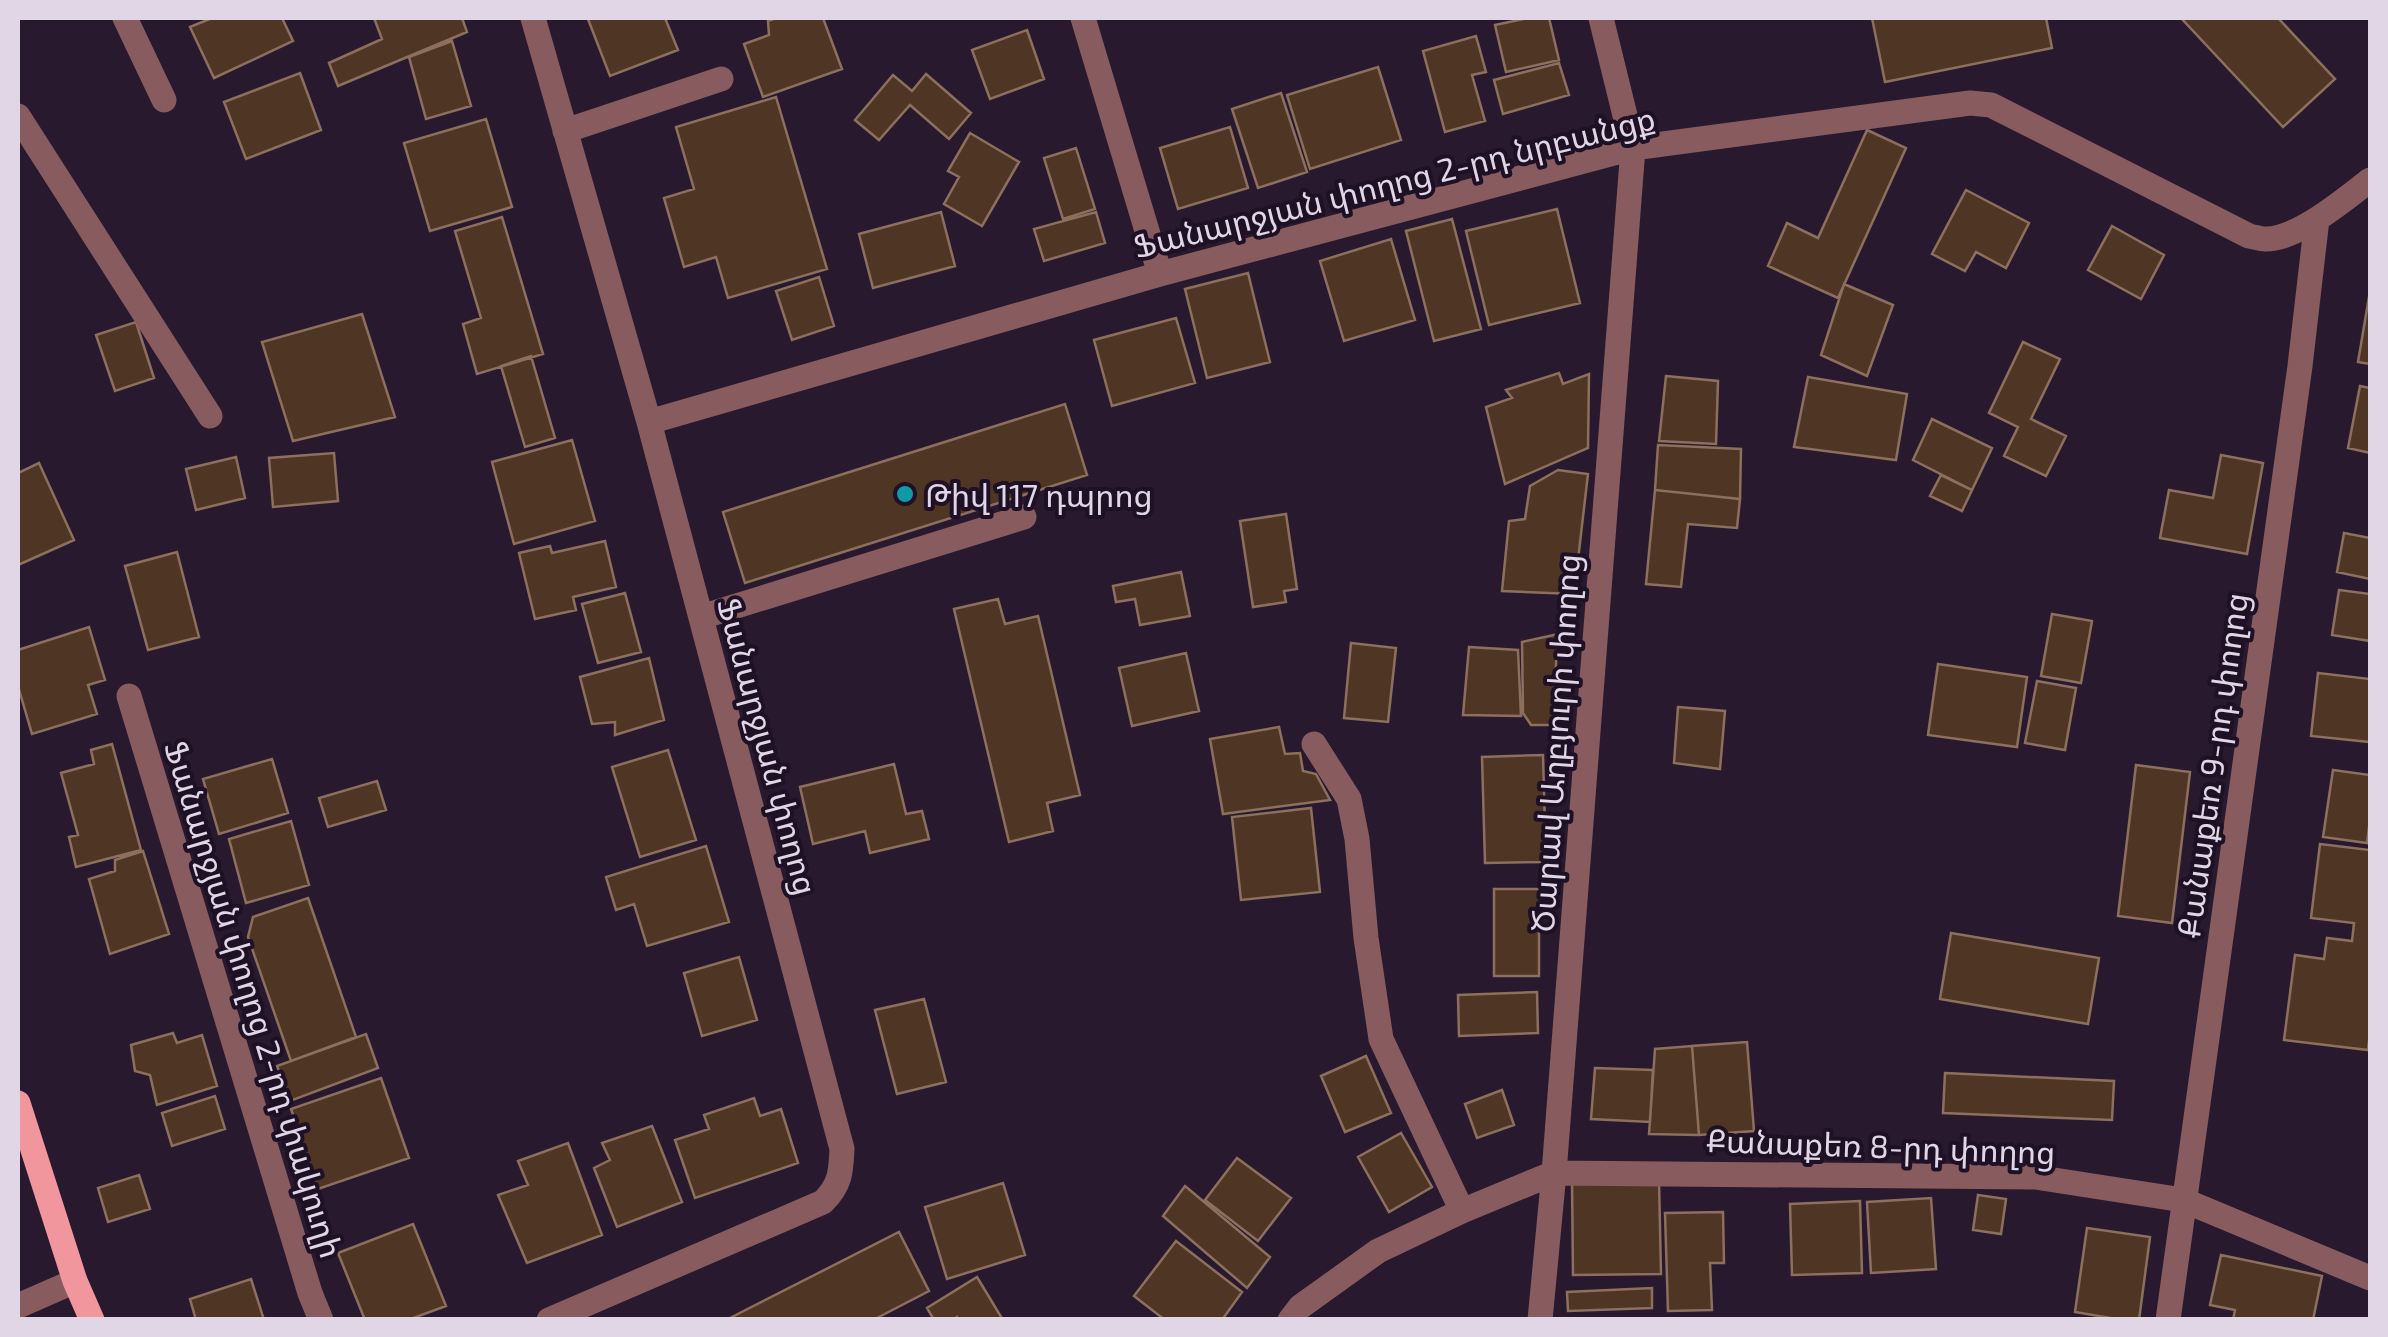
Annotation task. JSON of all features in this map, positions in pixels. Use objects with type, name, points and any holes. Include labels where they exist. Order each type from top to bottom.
[{"type":"main road","points":[[18,1103],[75,1281],[92,1320]]},
{"type":"street","points":[[126,18],[164,100]]},
{"type":"street","name":"Ֆանարջյան փողոց","points":[[532,18],[649,422],[842,1150],[835,1190],[823,1202],[548,1320]]},
{"type":"street","points":[[1083,18],[1160,274]]},
{"type":"street","name":"Ծարավ Աղբյուրի փողոց","points":[[1540,1320],[1632,148],[1601,18]]},
{"type":"street","points":[[565,131],[721,79]]},
{"type":"street","name":"Ֆանարջյան փողոց 2-րդ նրբանցք","points":[[649,422],[1160,274],[1632,148],[1970,102],[1990,104],[2249,236],[2265,239],[2279,237],[2317,219],[2370,180]]},
{"type":"street","points":[[18,116],[210,416]]},
{"type":"street","name":"Քանաքեռ 9-րդ փողոց","points":[[2168,1320],[2295,405],[2317,219]]},
{"type":"street","points":[[701,617],[1024,517]]},
{"type":"street","name":"Ֆանարջյան փողոց 2-րդ փակուղի","points":[[129,696],[321,1320]]},
{"type":"street","points":[[1314,744],[1349,800],[1381,1040],[1462,1211]]},
{"type":"street","points":[[1290,1320],[1300,1307],[1378,1252],[1462,1211],[1554,1173]]},
{"type":"street","name":"Քանաքեռ 8-րդ փողոց","points":[[1554,1173],[2035,1177],[2183,1200],[2370,1278]]},
{"type":"street","points":[[18,1306],[75,1281]]},
{"type":"building","points":[[212,18],[282,18],[293,41],[214,78],[190,27]]},
{"type":"building","points":[[374,18],[462,18],[467,32],[338,86],[329,63],[382,39]]},
{"type":"building","points":[[665,18],[678,50],[610,76],[588,19]]},
{"type":"building","points":[[823,18],[842,69],[763,97],[744,44],[769,35],[768,21]]},
{"type":"building","points":[[1549,18],[1559,60],[1506,72],[1495,25]]},
{"type":"building","points":[[1872,18],[2046,18],[2052,48],[1885,82]]},
{"type":"building","points":[[2181,18],[2278,18],[2335,79],[2283,127]]},
{"type":"building","points":[[1027,30],[1044,79],[990,99],[972,50]]},
{"type":"building","points":[[1476,36],[1486,72],[1472,75],[1485,121],[1445,132],[1423,51]]},
{"type":"building","points":[[452,41],[471,106],[426,119],[409,57]]},
{"type":"building","points":[[1559,63],[1569,95],[1503,114],[1494,80]]},
{"type":"building","points":[[1378,67],[1401,140],[1310,169],[1287,95]]},
{"type":"building","points":[[300,73],[321,130],[246,159],[224,102]]},
{"type":"building","points":[[926,74],[971,113],[949,139],[910,105],[879,140],[855,120],[893,75],[912,91]]},
{"type":"building","points":[[1281,93],[1307,172],[1258,188],[1232,109]]},
{"type":"building","points":[[776,97],[827,269],[728,298],[716,257],[684,267],[664,198],[694,189],[676,127]]},
{"type":"building","points":[[486,119],[512,207],[430,231],[404,143]]},
{"type":"building","points":[[1230,127],[1248,188],[1178,209],[1160,148]]},
{"type":"building","points":[[1867,130],[1906,148],[1838,298],[1768,266],[1787,223],[1818,238]]},
{"type":"building","points":[[970,133],[1019,162],[982,226],[944,204],[959,177],[948,171]]},
{"type":"building","points":[[1076,148],[1095,209],[1063,219],[1044,158]]},
{"type":"building","points":[[1966,190],[2029,223],[2006,268],[1976,252],[1965,271],[1932,254]]},
{"type":"building","points":[[1557,209],[1580,303],[1489,325],[1466,231]]},
{"type":"building","points":[[941,212],[955,266],[873,288],[859,234]]},
{"type":"building","points":[[1096,212],[1105,243],[1044,261],[1034,229]]},
{"type":"building","points":[[502,217],[543,354],[477,374],[463,324],[481,318],[455,231]]},
{"type":"building","points":[[1452,219],[1481,329],[1434,341],[1406,231]]},
{"type":"building","points":[[2112,226],[2164,255],[2141,299],[2088,270]]},
{"type":"building","points":[[1391,239],[1415,320],[1344,341],[1320,261]]},
{"type":"building","points":[[1248,273],[1270,362],[1207,378],[1185,289]]},
{"type":"building","points":[[819,277],[834,326],[792,340],[776,291]]},
{"type":"building","points":[[1844,284],[1893,305],[1867,376],[1821,355]]},
{"type":"building","points":[[2370,291],[2370,364],[2358,362]]},
{"type":"building","points":[[362,314],[395,417],[293,441],[262,342]]},
{"type":"building","points":[[1176,318],[1195,383],[1112,406],[1094,340]]},
{"type":"building","points":[[136,322],[154,378],[115,391],[96,335]]},
{"type":"building","points":[[2023,342],[2060,359],[2031,419],[2066,436],[2046,476],[2004,456],[2018,427],[1989,413]]},
{"type":"building","points":[[531,356],[555,438],[525,447],[501,366]]},
{"type":"building","points":[[1559,373],[1563,384],[1589,374],[1588,448],[1505,484],[1486,407],[1512,398],[1506,390]]},
{"type":"building","points":[[1666,376],[1718,381],[1716,444],[1659,441]]},
{"type":"building","points":[[1808,377],[1907,394],[1896,460],[1794,447]]},
{"type":"building","points":[[2360,386],[2370,388],[2370,453],[2348,448]]},
{"type":"building","name":"Թիվ 117 դպրոց","points":[[1065,404],[1087,475],[745,583],[723,512]]},
{"type":"building","points":[[1932,419],[1992,448],[1972,490],[1913,460]]},
{"type":"building","points":[[572,440],[595,521],[514,544],[492,462]]},
{"type":"building","points":[[1658,445],[1741,449],[1740,499],[1655,490]]},
{"type":"building","points":[[334,453],[338,501],[273,507],[269,458]]},
{"type":"building","points":[[2221,455],[2263,463],[2247,554],[2160,538],[2169,490],[2213,498]]},
{"type":"building","points":[[236,457],[245,498],[196,510],[186,469]]},
{"type":"building","points":[[39,463],[74,540],[18,565],[18,473]]},
{"type":"building","points":[[1558,470],[1588,474],[1574,594],[1502,591],[1509,521],[1525,519],[1530,486]]},
{"type":"building","points":[[1941,475],[1972,490],[1962,511],[1930,496]]},
{"type":"building","points":[[1655,490],[1740,499],[1737,528],[1688,524],[1681,587],[1646,584]]},
{"type":"building","points":[[1286,514],[1297,589],[1284,591],[1286,602],[1253,607],[1240,521]]},
{"type":"building","points":[[2344,533],[2370,538],[2370,579],[2337,572]]},
{"type":"building","points":[[605,541],[616,587],[573,597],[576,610],[535,619],[519,553],[550,546],[552,553]]},
{"type":"building","points":[[177,552],[199,637],[148,650],[125,566]]},
{"type":"building","points":[[1181,572],[1190,616],[1140,625],[1135,599],[1116,602],[1113,586]]},
{"type":"building","points":[[2339,590],[2370,594],[2370,641],[2332,635]]},
{"type":"building","points":[[625,593],[641,652],[598,663],[582,604]]},
{"type":"building","points":[[998,599],[1005,624],[1038,616],[1080,795],[1047,803],[1053,831],[1009,842],[954,609]]},
{"type":"building","points":[[2052,614],[2092,621],[2081,683],[2041,676]]},
{"type":"building","points":[[89,627],[105,680],[88,685],[97,714],[32,734],[18,686],[18,650]]},
{"type":"building","points":[[1558,634],[1552,725],[1531,725],[1523,713],[1522,642]]},
{"type":"building","points":[[1351,643],[1396,648],[1388,722],[1344,718]]},
{"type":"building","points":[[1469,647],[1518,650],[1521,716],[1463,715]]},
{"type":"building","points":[[1186,653],[1199,711],[1132,726],[1119,668]]},
{"type":"building","points":[[649,658],[664,720],[615,735],[615,722],[592,724],[580,677]]},
{"type":"building","points":[[1938,664],[2027,677],[2017,747],[1928,735]]},
{"type":"building","points":[[2318,673],[2370,679],[2370,742],[2311,736]]},
{"type":"building","points":[[2037,681],[2076,688],[2065,750],[2025,743]]},
{"type":"building","points":[[1678,707],[1725,711],[1720,769],[1674,763]]},
{"type":"building","points":[[1279,727],[1285,754],[1300,753],[1303,771],[1316,774],[1330,800],[1223,814],[1210,739]]},
{"type":"building","points":[[112,744],[141,850],[76,867],[69,837],[78,835],[61,773],[94,764],[91,750]]},
{"type":"building","points":[[668,750],[696,840],[640,857],[612,767]]},
{"type":"building","points":[[1543,755],[1546,862],[1485,863],[1482,757]]},
{"type":"building","points":[[272,759],[288,813],[219,834],[203,779]]},
{"type":"building","points":[[894,764],[906,814],[922,811],[929,839],[870,853],[865,831],[813,844],[800,787]]},
{"type":"building","points":[[2136,765],[2190,772],[2172,923],[2118,916]]},
{"type":"building","points":[[2333,770],[2370,775],[2367,843],[2323,837]]},
{"type":"building","points":[[377,781],[386,810],[328,827],[319,798]]},
{"type":"building","points":[[1311,808],[1320,892],[1241,900],[1232,817]]},
{"type":"building","points":[[291,821],[309,885],[246,903],[229,839]]},
{"type":"building","points":[[2320,844],[2370,850],[2368,1050],[2284,1040],[2295,955],[2324,959],[2327,938],[2352,941],[2354,923],[2311,918]]},
{"type":"building","points":[[706,846],[729,922],[647,946],[634,904],[616,910],[606,877]]},
{"type":"building","points":[[143,851],[169,934],[110,954],[89,879],[115,871],[115,860]]},
{"type":"building","points":[[1494,889],[1539,889],[1539,976],[1494,976]]},
{"type":"building","points":[[308,898],[356,1037],[291,1061],[248,937],[253,917]]},
{"type":"building","points":[[1951,933],[2099,958],[2088,1024],[1940,999]]},
{"type":"building","points":[[739,957],[757,1020],[702,1036],[684,973]]},
{"type":"building","points":[[1537,992],[1538,1033],[1459,1036],[1458,995]]},
{"type":"building","points":[[924,999],[946,1082],[897,1094],[875,1010]]},
{"type":"building","points":[[173,1033],[177,1043],[202,1035],[217,1086],[157,1105],[150,1075],[135,1071],[131,1045]]},
{"type":"building","points":[[366,1034],[378,1068],[290,1101],[277,1066]]},
{"type":"building","points":[[1747,1042],[1754,1131],[1699,1135],[1692,1046]]},
{"type":"building","points":[[1692,1046],[1699,1135],[1649,1134],[1655,1049]]},
{"type":"building","points":[[1366,1056],[1391,1113],[1345,1132],[1321,1076]]},
{"type":"building","points":[[1595,1068],[1653,1070],[1650,1122],[1591,1119]]},
{"type":"building","points":[[1945,1073],[2114,1081],[2112,1120],[1943,1113]]},
{"type":"building","points":[[381,1078],[409,1158],[318,1189],[291,1109]]},
{"type":"building","points":[[1502,1090],[1514,1125],[1477,1138],[1465,1104]]},
{"type":"building","points":[[215,1096],[225,1129],[172,1146],[162,1113]]},
{"type":"building","points":[[754,1098],[760,1116],[781,1109],[798,1163],[695,1198],[675,1140],[709,1129],[704,1115]]},
{"type":"building","points":[[652,1126],[682,1202],[617,1227],[594,1168],[610,1160],[602,1143]]},
{"type":"building","points":[[1401,1133],[1432,1187],[1389,1212],[1358,1157]]},
{"type":"building","points":[[568,1143],[602,1235],[527,1263],[498,1195],[528,1185],[518,1161]]},
{"type":"building","points":[[1237,1158],[1291,1198],[1258,1241],[1205,1200]]},
{"type":"building","points":[[139,1175],[150,1209],[108,1222],[98,1188]]},
{"type":"building","points":[[1659,1180],[1661,1274],[1573,1275],[1572,1181]]},
{"type":"building","points":[[1003,1183],[1025,1255],[947,1279],[925,1207]]},
{"type":"building","points":[[1185,1186],[1270,1257],[1247,1288],[1163,1216]]},
{"type":"building","points":[[1978,1195],[2006,1199],[2001,1234],[1973,1230]]},
{"type":"building","points":[[1931,1198],[1936,1269],[1871,1273],[1867,1202]]},
{"type":"building","points":[[1860,1201],[1862,1273],[1792,1275],[1790,1204]]},
{"type":"building","points":[[1723,1212],[1724,1263],[1710,1263],[1712,1310],[1668,1311],[1665,1213]]},
{"type":"building","points":[[413,1224],[446,1306],[408,1320],[365,1320],[338,1253]]},
{"type":"building","points":[[2087,1228],[2150,1237],[2139,1320],[2075,1312]]},
{"type":"building","points":[[899,1232],[929,1291],[873,1320],[726,1320]]},
{"type":"building","points":[[1176,1241],[1242,1292],[1222,1320],[1165,1320],[1134,1296]]},
{"type":"building","points":[[2221,1255],[2322,1276],[2313,1320],[2233,1320],[2235,1310],[2210,1305]]},
{"type":"building","points":[[977,1277],[1003,1320],[934,1320],[927,1308]]},
{"type":"building","points":[[251,1279],[264,1320],[196,1320],[190,1299]]},
{"type":"building","points":[[1652,1288],[1652,1308],[1568,1311],[1567,1292]]},
{"type":"place","name":"Թիվ 117 դպրոց","points":[[905,494]]}]
